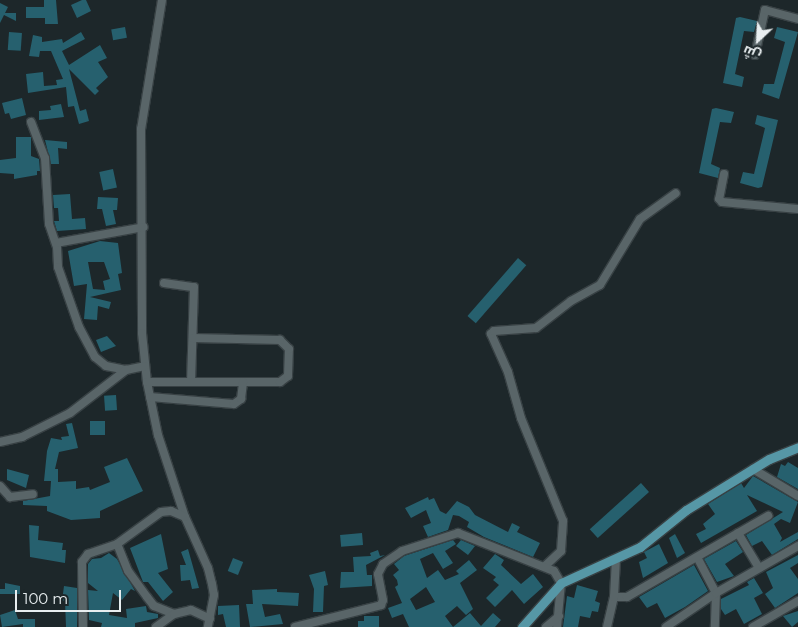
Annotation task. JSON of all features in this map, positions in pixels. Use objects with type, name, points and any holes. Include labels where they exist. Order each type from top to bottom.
[{"type":"main road","points":[[522,627],[562,583],[640,547],[686,510],[753,469],[798,447]]},
{"type":"street","points":[[162,0],[141,128],[144,227],[141,308],[145,366],[150,397],[185,517],[208,568],[214,595],[209,623]]},
{"type":"street","points":[[755,55],[765,10],[798,19]]},
{"type":"street","points":[[31,122],[45,158],[49,224],[56,243],[58,267],[68,299],[95,357],[106,366],[126,370],[145,366]]},
{"type":"street","points":[[724,174],[718,199],[722,202],[798,209]]},
{"type":"street","points":[[545,566],[561,551],[563,521],[521,418],[508,372],[491,334],[494,331],[536,328],[571,301],[600,285],[640,219],[676,194]]},
{"type":"street","points":[[56,243],[144,227]]},
{"type":"street","points":[[164,283],[194,287],[191,382]]},
{"type":"street","points":[[147,382],[285,380],[288,374],[289,352],[286,344],[277,340],[193,338]]},
{"type":"street","points":[[0,442],[22,437],[70,413],[126,370]]},
{"type":"street","points":[[150,397],[234,404],[241,399],[242,382]]},
{"type":"street","points":[[753,469],[798,496]]},
{"type":"street","points":[[0,486],[10,497],[33,494]]},
{"type":"street","points":[[83,627],[82,562],[88,554],[117,544],[160,512],[171,511],[185,517]]},
{"type":"street","points":[[614,597],[628,597],[768,516]]},
{"type":"street","points":[[738,533],[759,568]]},
{"type":"street","points":[[295,627],[381,605],[383,600],[378,574],[384,564],[402,551],[449,534],[467,534],[554,571],[562,583],[557,627]]},
{"type":"street","points":[[117,544],[128,570],[154,606],[174,614]]},
{"type":"street","points":[[666,627],[716,593],[798,546]]},
{"type":"street","points":[[697,557],[716,593],[716,627]]},
{"type":"street","points":[[607,627],[614,597],[616,559]]},
{"type":"street","points":[[753,627],[798,601]]},
{"type":"street","points":[[156,627],[174,614],[196,610],[209,623]]},
{"type":"street","points":[[546,627],[559,616]]},
{"type":"building","points":[[44,0],[56,0],[58,24],[45,24],[45,18],[26,18],[26,7],[44,7]]},
{"type":"building","points":[[86,0],[91,11],[77,18],[71,5]]},
{"type":"building","points":[[0,3],[8,7],[5,13],[16,13],[16,21],[4,15],[0,23]]},
{"type":"building","points":[[740,17],[757,21],[754,32],[744,31],[735,74],[744,77],[742,87],[723,83],[736,18]]},
{"type":"building","points":[[125,27],[127,38],[113,40],[111,29]]},
{"type":"building","points":[[777,27],[798,32],[779,99],[762,93],[764,84],[774,84],[785,42],[774,38]]},
{"type":"building","points":[[9,32],[22,33],[21,51],[8,50]]},
{"type":"building","points":[[81,32],[85,39],[62,51],[69,65],[100,45],[107,58],[98,62],[108,77],[96,88],[99,91],[95,95],[69,69],[80,111],[86,109],[89,121],[79,124],[74,106],[68,107],[66,87],[28,93],[26,74],[43,72],[44,86],[57,85],[56,80],[63,79],[51,51],[40,51],[39,57],[29,56],[33,35],[42,37],[42,42],[62,39],[63,43]]},
{"type":"building","points":[[22,98],[26,115],[11,119],[9,113],[5,114],[2,103]]},
{"type":"building","points":[[61,104],[64,117],[39,120],[39,111],[51,110],[50,106]]},
{"type":"building","points":[[716,108],[734,112],[731,123],[720,122],[711,164],[720,168],[718,178],[699,173],[712,109]]},
{"type":"building","points":[[757,115],[778,120],[762,187],[758,188],[740,183],[743,172],[754,174],[765,128],[755,124]]},
{"type":"building","points":[[16,137],[31,137],[31,156],[39,159],[40,171],[37,171],[37,175],[14,179],[14,174],[0,173],[0,160],[16,158]]},
{"type":"building","points":[[45,140],[67,142],[67,149],[58,148],[59,164],[51,164]]},
{"type":"building","points":[[113,169],[117,188],[103,190],[99,172]]},
{"type":"building","points":[[70,194],[72,219],[85,218],[86,229],[57,231],[54,221],[59,221],[58,208],[54,208],[53,195]]},
{"type":"building","points":[[98,197],[118,198],[117,210],[113,210],[116,224],[106,226],[102,209],[97,209]]},
{"type":"building","points":[[100,241],[118,243],[122,273],[118,274],[121,290],[90,297],[111,302],[109,309],[98,306],[97,320],[84,319],[87,284],[74,286],[68,251]],"holes":[[[88,262],[104,262],[110,279],[103,281],[105,290],[93,289]]]},
{"type":"building","points":[[518,258],[526,265],[476,323],[467,316]]},
{"type":"building","points":[[107,336],[116,346],[101,352],[96,340]]},
{"type":"building","points":[[116,395],[117,410],[105,411],[104,396]]},
{"type":"building","points":[[90,421],[105,421],[105,435],[90,435]]},
{"type":"building","points":[[72,423],[78,448],[59,452],[55,469],[58,469],[58,482],[76,481],[76,489],[89,487],[90,490],[110,482],[104,467],[127,458],[143,491],[100,511],[100,518],[71,520],[47,511],[47,506],[23,505],[23,501],[50,496],[51,481],[44,481],[47,451],[51,438],[62,440],[61,437],[69,436],[66,424]]},
{"type":"building","points":[[788,462],[798,468],[798,489],[777,477],[781,464],[785,466]]},
{"type":"building","points":[[7,469],[29,475],[26,488],[7,480]]},
{"type":"building","points":[[753,476],[798,502],[790,523],[781,519],[774,524],[782,538],[780,542],[798,532],[798,539],[772,555],[762,541],[752,546],[746,535],[783,512],[747,495],[757,511],[701,543],[696,534],[706,529],[703,524],[715,514],[708,504],[741,483],[744,488]]},
{"type":"building","points":[[641,483],[649,492],[598,538],[590,529]]},
{"type":"building","points":[[428,497],[429,500],[434,498],[440,511],[446,514],[457,501],[469,507],[475,515],[508,532],[512,523],[520,527],[517,532],[540,543],[533,557],[484,537],[467,527],[469,522],[453,515],[448,530],[428,537],[423,526],[431,523],[426,510],[411,518],[405,508]]},
{"type":"building","points":[[29,525],[39,526],[38,540],[63,543],[62,550],[66,550],[65,563],[30,557]]},
{"type":"building","points":[[362,533],[363,545],[341,547],[340,535]]},
{"type":"building","points":[[161,534],[168,569],[158,573],[173,592],[163,601],[148,582],[143,582],[130,548]]},
{"type":"building","points":[[675,534],[685,553],[677,558],[669,538]]},
{"type":"building","points":[[453,540],[456,544],[445,551],[453,563],[443,569],[433,553],[420,559],[427,578],[438,570],[445,580],[459,574],[456,571],[469,560],[477,570],[460,583],[473,609],[466,615],[457,606],[445,616],[453,627],[409,627],[403,614],[392,618],[388,608],[402,603],[395,587],[398,585],[397,580],[393,575],[399,570],[394,564],[404,556]],"holes":[[[426,587],[435,602],[416,610],[410,599]]]},
{"type":"building","points":[[461,540],[475,546],[468,555],[456,546]]},
{"type":"building","points":[[736,541],[743,552],[725,564],[734,576],[717,582],[704,559]]},
{"type":"building","points":[[659,544],[668,563],[643,578],[639,562],[647,558],[644,552]]},
{"type":"building","points":[[188,549],[199,588],[192,589],[190,580],[181,581],[180,565],[186,565],[181,552]]},
{"type":"building","points":[[378,550],[380,556],[385,555],[366,565],[367,575],[372,575],[372,586],[340,588],[341,572],[354,572],[353,557],[371,556],[370,553]]},
{"type":"building","points":[[109,553],[117,559],[135,591],[131,589],[122,600],[113,593],[109,615],[127,618],[126,609],[146,606],[147,612],[158,614],[158,618],[135,623],[135,627],[101,627],[102,623],[89,620],[88,590],[98,591],[88,583],[88,564],[92,559],[101,558]]},
{"type":"building","points":[[495,554],[504,560],[501,565],[521,584],[533,574],[543,587],[524,604],[512,590],[495,607],[486,598],[499,585],[493,580],[496,577],[483,568]]},
{"type":"building","points":[[798,555],[798,563],[790,568],[798,579],[798,593],[775,608],[765,594],[773,588],[766,572]]},
{"type":"building","points":[[233,558],[243,562],[238,575],[228,571]]},
{"type":"building","points":[[694,565],[708,591],[665,618],[657,603],[647,608],[639,597]]},
{"type":"building","points":[[325,571],[328,585],[324,586],[323,612],[313,612],[314,589],[309,575]]},
{"type":"building","points":[[754,578],[763,593],[754,598],[762,614],[744,624],[736,609],[725,615],[721,609],[721,599],[749,585],[747,582]]},
{"type":"building","points":[[5,583],[20,586],[20,594],[0,594],[0,589],[5,589]]},
{"type":"building","points":[[577,585],[598,591],[595,601],[600,603],[598,612],[592,611],[590,618],[580,616],[578,627],[563,627],[567,596],[574,598]]},
{"type":"building","points":[[64,586],[77,588],[77,627],[66,627],[65,601],[62,601]]},
{"type":"building","points":[[277,589],[277,592],[299,593],[298,606],[262,604],[265,617],[280,614],[283,624],[250,627],[246,604],[253,604],[252,590]]},
{"type":"building","points":[[239,605],[240,627],[226,627],[223,614],[218,615],[218,606]]},
{"type":"building","points":[[15,610],[18,619],[35,619],[35,627],[23,627],[23,624],[2,627],[0,615]]},
{"type":"building","points":[[798,611],[798,622],[792,627],[783,616]]},
{"type":"building","points":[[470,613],[481,626],[493,613],[501,620],[495,627],[453,627]]},
{"type":"building","points":[[364,616],[379,616],[379,627],[358,627],[358,621],[364,621]]}]
